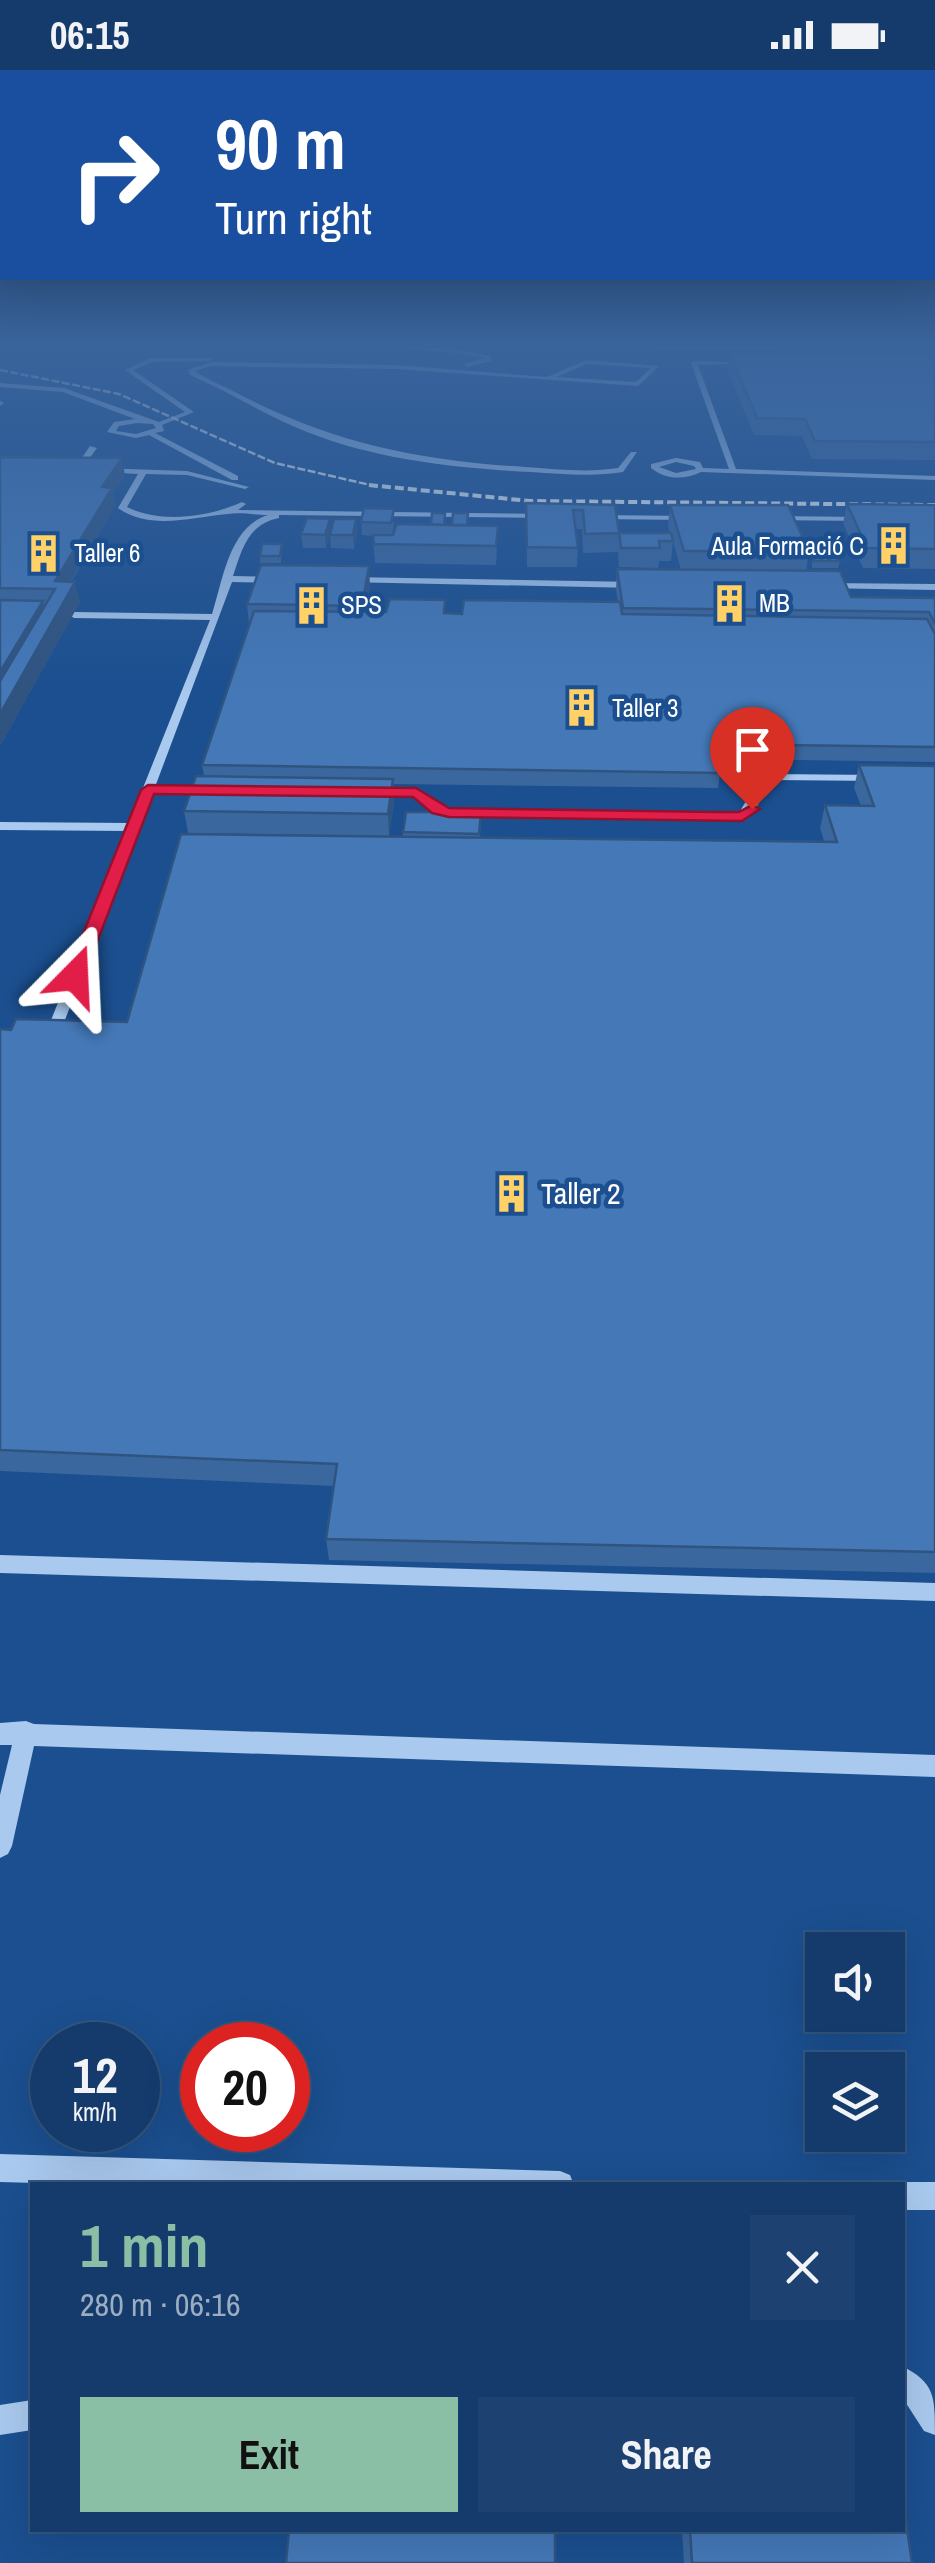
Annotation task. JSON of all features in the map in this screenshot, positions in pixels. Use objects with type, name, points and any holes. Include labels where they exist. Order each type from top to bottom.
[{"type":"street","points":[[85,460],[82,464],[52,467],[166,471],[214,478],[245,492]]},
{"type":"street","points":[[166,471],[189,460]]},
{"type":"street","points":[[202,460],[245,492],[258,516]]},
{"type":"street","points":[[438,460],[584,473],[620,470],[628,460]]},
{"type":"street","points":[[675,460],[654,466],[670,475],[700,470],[935,478]]},
{"type":"street","points":[[678,460],[697,464],[700,470]]},
{"type":"street","points":[[729,460],[734,473]]},
{"type":"street","points":[[144,470],[122,508],[149,517],[233,523],[258,516],[294,514],[556,516]]},
{"type":"street","points":[[49,1044],[216,616],[228,579],[233,523],[245,492]]},
{"type":"street","points":[[233,523],[258,516]]},
{"type":"street","points":[[576,516],[696,518]]},
{"type":"street","points":[[756,518],[875,520]]},
{"type":"street","points":[[228,579],[293,580]]},
{"type":"street","points":[[329,580],[656,585]]},
{"type":"street","points":[[815,586],[935,587]]},
{"type":"street","points":[[74,615],[216,616]]},
{"type":"street","points":[[356,792],[416,793],[438,810],[449,812],[742,816],[752,809],[759,784],[768,777],[898,778]]},
{"type":"street","points":[[148,790],[222,790]]},
{"type":"street","points":[[0,826],[133,827]]},
{"type":"street","points":[[0,1564],[935,1592]]},
{"type":"street","points":[[0,1846],[26,1732]]},
{"type":"street","points":[[0,1734],[935,1766]]},
{"type":"street","points":[[0,2168],[461,2182]]},
{"type":"street","points":[[905,2196],[935,2196]]},
{"type":"street","points":[[905,2382],[916,2388],[935,2420]]},
{"type":"street","points":[[0,2420],[30,2415]]},
{"type":"building","name":"Taller 6","points":[[0,460],[120,460],[102,487],[112,488],[55,581],[75,582],[0,714],[0,681],[55,589],[0,588]]},
{"type":"building","points":[[526,503],[615,505],[619,533],[585,534],[583,510],[573,510],[578,548],[527,547]]},
{"type":"building","points":[[847,504],[935,505],[935,549],[867,548]]},
{"type":"building","points":[[670,505],[788,505],[809,551],[684,551]]},
{"type":"building","points":[[364,508],[394,509],[391,523],[361,522]]},
{"type":"building","points":[[432,513],[445,513],[444,525],[431,524]]},
{"type":"building","points":[[453,513],[468,513],[467,525],[452,525]]},
{"type":"building","points":[[307,518],[330,519],[325,535],[301,534]]},
{"type":"building","points":[[334,519],[356,519],[353,535],[330,535]]},
{"type":"building","points":[[397,524],[498,526],[496,546],[374,544],[373,535],[393,535]]},
{"type":"building","points":[[619,533],[671,533],[673,541],[659,541],[660,548],[621,548]]},
{"type":"building","points":[[262,544],[282,544],[280,556],[260,556]]},
{"type":"building","points":[[812,555],[837,555],[840,561],[813,561]]},
{"type":"building","points":[[261,565],[369,566],[362,606],[247,604]]},
{"type":"building","points":[[617,569],[840,571],[851,597],[935,598],[935,624],[929,612],[623,608]]},
{"type":"building","name":"Taller 3","points":[[390,599],[445,600],[444,613],[462,614],[464,600],[620,602],[622,614],[927,619],[935,634],[935,747],[715,744],[720,773],[202,765],[254,611],[386,612]]},
{"type":"building","points":[[0,600],[43,601],[0,672]]},
{"type":"building","name":"Taller 2","points":[[859,765],[935,766],[935,1552],[326,1539],[337,1464],[0,1450],[0,1029],[11,1030],[16,1019],[127,1022],[181,834],[837,842],[825,805],[874,806]]},
{"type":"building","points":[[196,776],[393,779],[388,814],[184,811]]},
{"type":"building","points":[[406,812],[481,812],[479,834],[403,832]]},
{"type":"building","points":[[905,2515],[912,2563],[692,2563],[690,2532],[905,2532]]},
{"type":"building","points":[[289,2532],[555,2532],[555,2563],[286,2563]]},
{"type":"railway","points":[[269,460],[371,485]]},
{"type":"railway","points":[[371,485],[530,501],[935,505]]},
{"type":"railway","points":[[371,485],[379,487]]},
{"type":"place","name":"Aula Formació C","points":[[894,546]]},
{"type":"place","name":"Taller 6","points":[[44,553]]},
{"type":"place","name":"MB","points":[[729,603]]},
{"type":"place","name":"SPS","points":[[311,605]]},
{"type":"place","name":"Taller 3","points":[[582,708]]},
{"type":"place","name":"Taller 2","points":[[511,1194]]},
{"type":"route","points":[[75,976],[148,790],[416,793],[438,810],[449,812],[716,817],[742,816],[752,809]]}]
